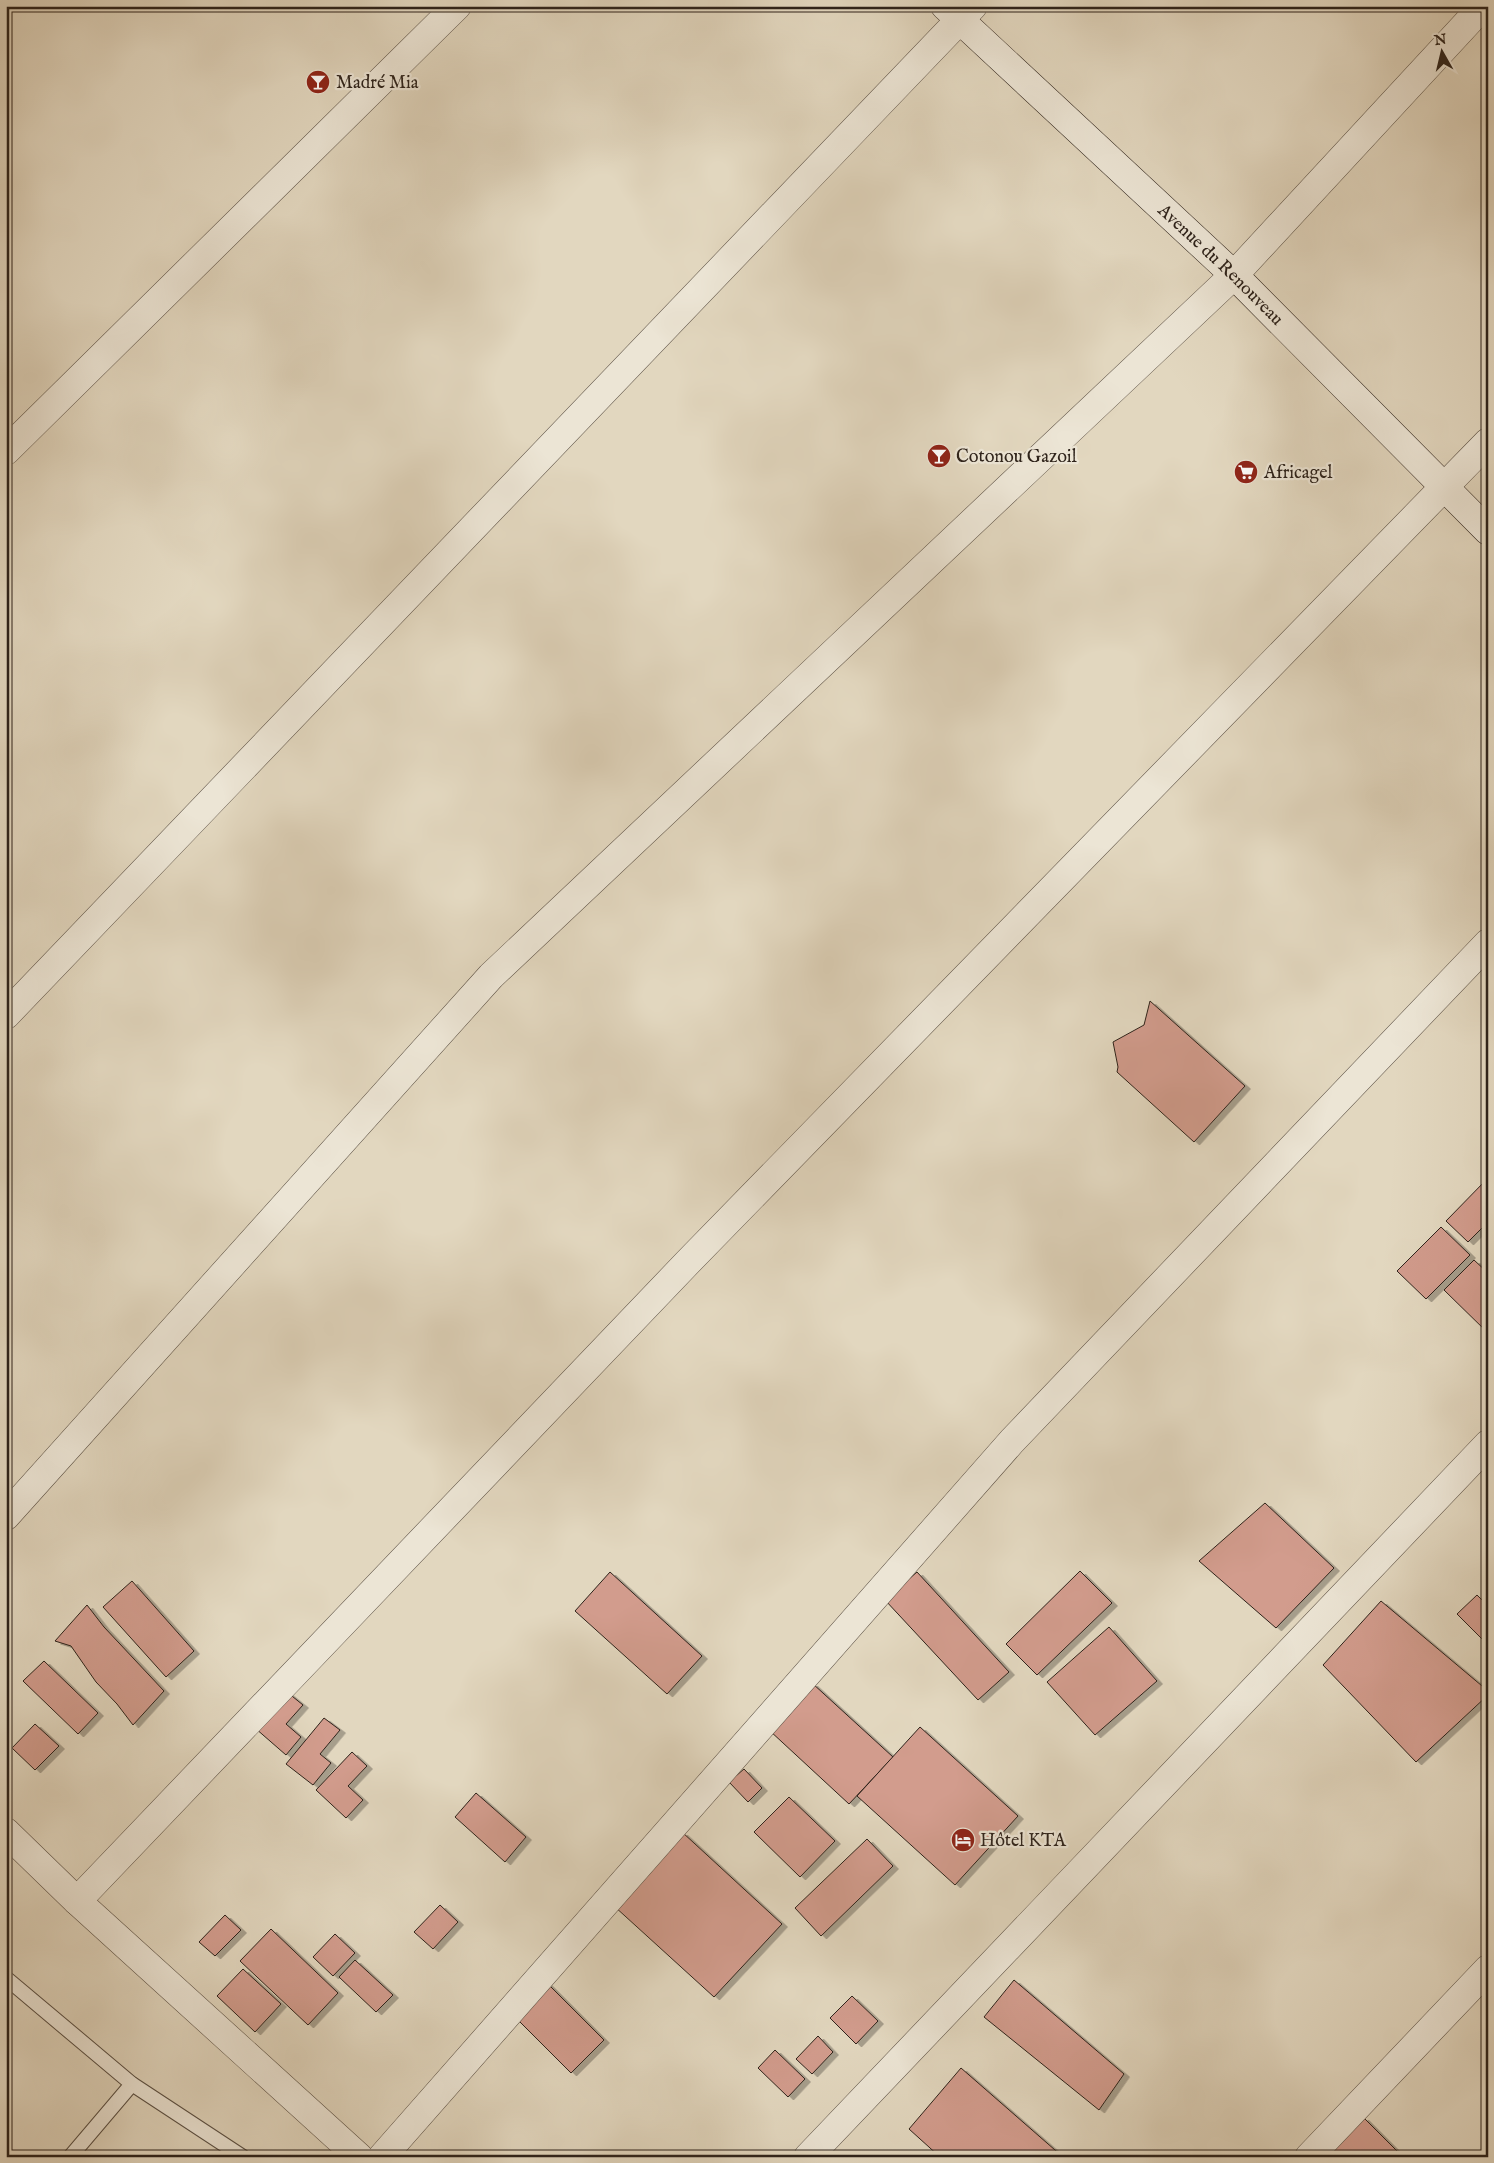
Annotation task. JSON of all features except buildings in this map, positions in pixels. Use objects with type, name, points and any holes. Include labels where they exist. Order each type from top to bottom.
[{"type":"street","points":[[6,451],[457,6]]},
{"type":"street","points":[[6,1516],[491,976],[1234,275],[1483,6]]},
{"type":"street","points":[[6,1015],[959,11]]},
{"type":"street","name":"Avenue du Renouveau","points":[[959,11],[1234,275],[1488,531]]},
{"type":"street","points":[[77,1900],[688,1262],[1488,442]]},
{"type":"street","points":[[382,2157],[1012,1441],[1488,943]]},
{"type":"street","points":[[808,2157],[1488,1444]]},
{"type":"street","points":[[6,1832],[77,1900],[359,2157]]},
{"type":"street","points":[[1309,2157],[1488,1969]]},
{"type":"lane","points":[[6,1978],[132,2084],[243,2157]]},
{"type":"lane","points":[[70,2157],[132,2084]]},
{"type":"place","name":"Madré Mia","points":[[318,82]]},
{"type":"place","name":"Cotonou Gazoil","points":[[939,456]]},
{"type":"place","name":"Africagel","points":[[1246,472]]},
{"type":"place","name":"Hôtel KTA","points":[[963,1840]]}]
